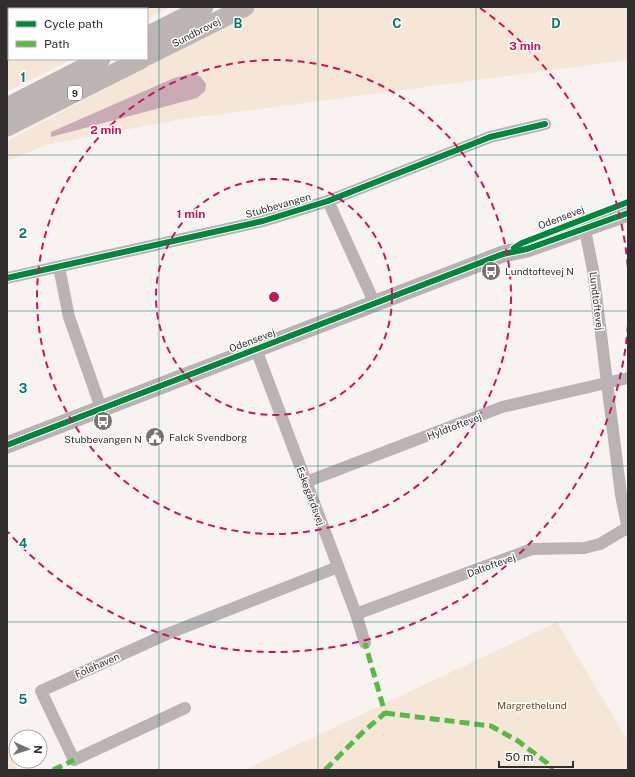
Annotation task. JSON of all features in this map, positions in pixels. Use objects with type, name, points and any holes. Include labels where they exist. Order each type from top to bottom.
[{"type":"main road","points":[[148,27],[184,7]]},
{"type":"main road","name":"Sundbrovej","points":[[148,35],[204,7]]},
{"type":"main road","name":"Sundbrovej","points":[[148,56],[245,7]]},
{"type":"main road","points":[[46,87],[92,60]]},
{"type":"main road","name":"9","points":[[7,107],[99,60]]},
{"type":"main road","name":"9","points":[[7,127],[140,60]]},
{"type":"street","name":"Stubbevangen","points":[[7,278],[263,221],[328,201],[490,137],[545,124]]},
{"type":"street","points":[[328,201],[375,304]]},
{"type":"street","name":"Odensevej","points":[[7,444],[503,254],[527,249],[584,224],[628,202]]},
{"type":"street","name":"Odensevej","points":[[584,224],[628,213]]},
{"type":"street","name":"Lundtoftevej","points":[[584,224],[593,270],[607,383],[625,495],[628,529]]},
{"type":"street","points":[[59,267],[69,317],[101,408]]},
{"type":"street","name":"Eskegårdsvej","points":[[256,349],[356,614],[365,643]]},
{"type":"street","points":[[607,383],[628,378]]},
{"type":"street","name":"Hyldtoftevej","points":[[306,482],[502,408],[607,383]]},
{"type":"street","name":"Daltoftevej","points":[[356,614],[532,549],[584,548],[600,544],[628,529]]},
{"type":"street","name":"Folehaven","points":[[184,708],[74,760],[41,691],[167,634],[338,567]]},
{"type":"green space","points":[[170,7],[148,18],[148,8],[66,8]]},
{"type":"green space","points":[[260,7],[628,7],[628,60],[176,120],[46,145],[7,161],[7,141]]},
{"type":"green space","points":[[7,20],[8,60],[70,60],[7,92]]},
{"type":"green space","name":"Margrethelund","points":[[557,622],[628,741],[628,770],[244,770]]},
{"type":"green space","points":[[7,748],[8,769],[17,770],[7,770]]},
{"type":"shaded area","points":[[194,73],[201,77],[206,84],[205,91],[197,98],[51,137],[51,132],[174,78]]},
{"type":"marked path","points":[[325,770],[363,732],[385,713],[365,643]]},
{"type":"marked path","points":[[385,713],[491,726],[518,741],[547,763],[552,770]]},
{"type":"marked path","points":[[53,770],[74,760]]},
{"type":"cycle path","points":[[7,278],[263,221],[328,201],[490,137],[545,124]]},
{"type":"cycle path","points":[[514,248],[522,243],[628,202]]},
{"type":"cycle path","points":[[7,445],[503,254],[527,249],[628,213]]},
{"type":"place","name":"Lundtoftevej N","points":[[491,271]]},
{"type":"place","name":"Stubbevangen N","points":[[103,421]]},
{"type":"place","name":"Falck Svendborg","points":[[155,437]]}]
